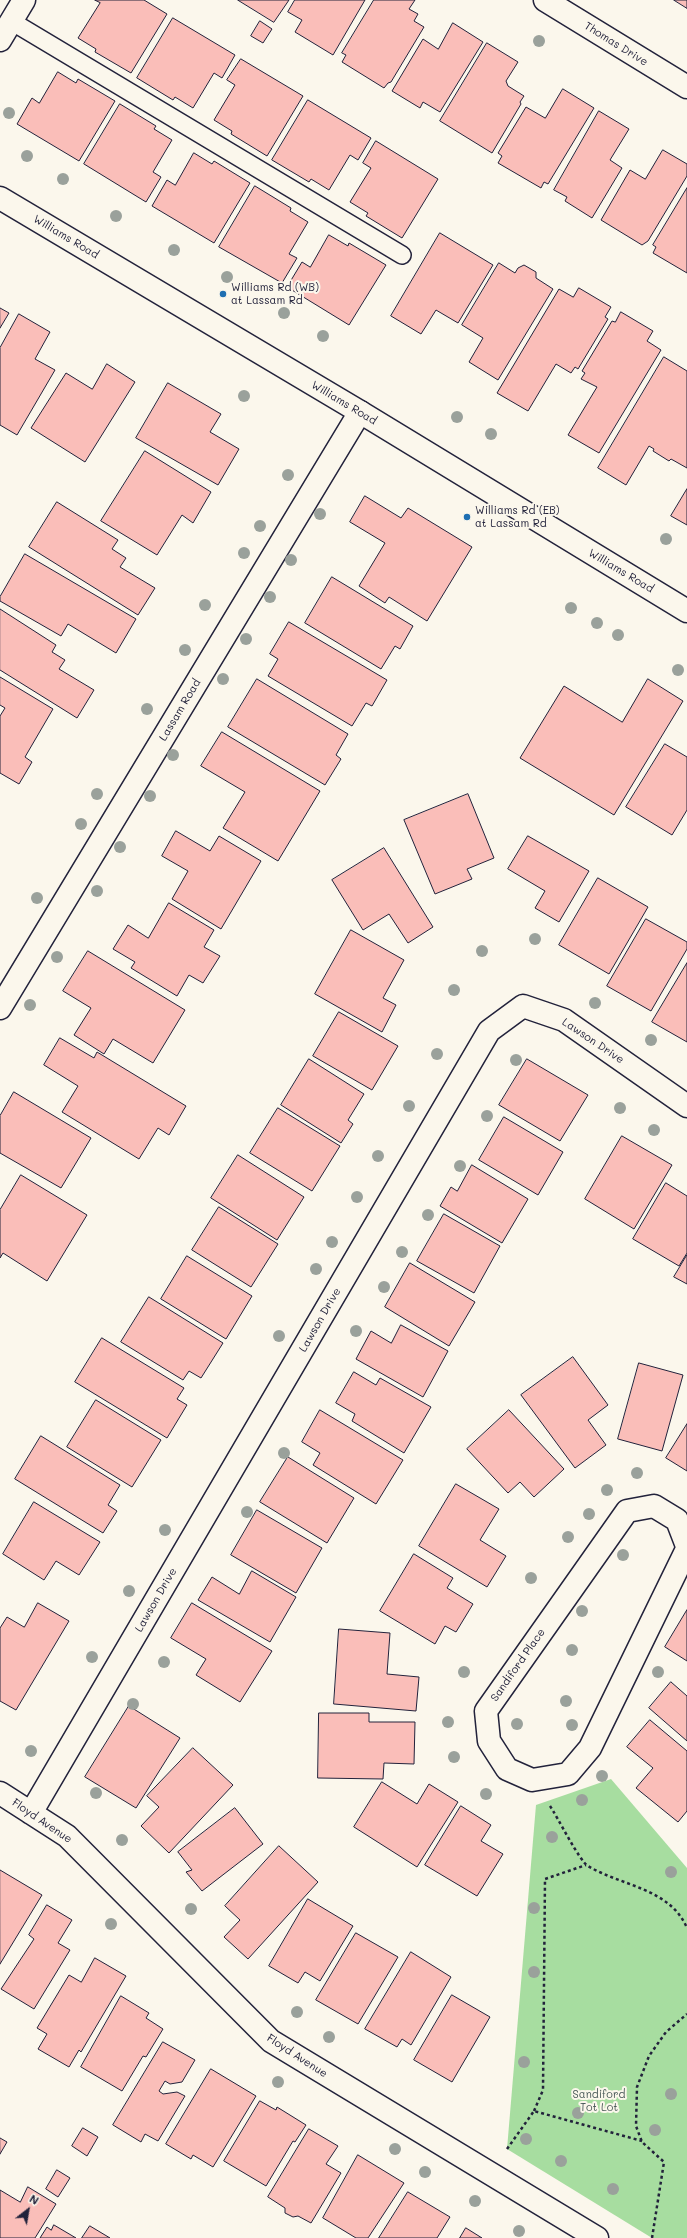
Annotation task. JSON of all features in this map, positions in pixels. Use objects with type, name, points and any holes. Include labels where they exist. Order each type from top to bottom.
[{"type":"street","points":[[0,40],[24,0]]},
{"type":"street","name":"Thomas Drive","points":[[545,0],[687,87]]},
{"type":"street","name":"Williams Road","points":[[0,198],[360,412],[687,611]]},
{"type":"street","name":"Lassam Road","points":[[0,1008],[360,412]]},
{"type":"street","name":"Lawson Drive","points":[[31,1812],[489,1031],[523,1006],[564,1020],[687,1106]]},
{"type":"street","name":"Sandiford Place","points":[[654,1506],[677,1520],[687,1548],[590,1748],[568,1774],[532,1780],[507,1768],[489,1741],[486,1711],[627,1511],[654,1506]]},
{"type":"street","name":"Floyd Avenue","points":[[0,1794],[31,1812],[67,1836],[271,2042],[597,2238]]},
{"type":"lane","points":[[11,21],[402,256]]},
{"type":"path","points":[[548,1801],[586,1866],[643,1888],[676,1911],[687,1928]]},
{"type":"path","points":[[507,2149],[534,2111],[543,2090],[545,1879],[586,1866]]},
{"type":"path","points":[[642,2142],[636,2126],[637,2087],[649,2056],[666,2032],[687,2014]]},
{"type":"path","points":[[534,2111],[642,2142],[664,2162],[652,2238]]},
{"type":"green space","name":"Sandiford Tot Lot","points":[[611,1779],[687,1868],[687,2238],[652,2238],[507,2149],[536,1805]]},
{"type":"building","points":[[95,0],[144,0],[167,14],[131,73],[95,52],[96,49],[78,38],[100,3]]},
{"type":"building","points":[[238,0],[289,0],[274,22]]},
{"type":"building","points":[[295,0],[365,0],[333,55],[295,32],[302,20],[288,12]]},
{"type":"building","points":[[374,0],[415,0],[409,9],[418,14],[414,21],[424,27],[391,82],[384,88],[342,62],[346,55],[342,53]]},
{"type":"building","points":[[674,0],[687,0],[687,8]]},
{"type":"building","points":[[173,18],[235,55],[222,78],[214,73],[193,108],[175,97],[173,100],[137,78]]},
{"type":"building","points":[[260,21],[272,29],[263,43],[251,36]]},
{"type":"building","points":[[453,23],[483,42],[440,112],[423,102],[420,108],[392,91],[423,39],[438,49]]},
{"type":"building","points":[[487,43],[518,62],[506,81],[508,86],[524,96],[520,102],[521,104],[492,153],[440,121]]},
{"type":"building","points":[[241,59],[303,96],[267,156],[231,134],[232,131],[214,120],[235,85],[227,80]]},
{"type":"building","points":[[58,72],[76,83],[78,79],[115,101],[79,161],[17,124],[32,98],[39,103]]},
{"type":"building","points":[[563,89],[594,108],[548,184],[544,182],[541,188],[498,163],[502,156],[498,153],[526,107],[545,118]]},
{"type":"building","points":[[308,100],[371,138],[358,160],[350,155],[329,190],[311,179],[309,182],[272,160]]},
{"type":"building","points":[[120,104],[156,126],[154,129],[172,140],[153,172],[161,177],[146,202],[84,164]]},
{"type":"building","points":[[599,111],[629,129],[610,160],[622,168],[592,218],[565,201],[567,197],[554,190]]},
{"type":"building","points":[[376,141],[438,179],[402,238],[366,216],[368,213],[350,202],[371,168],[363,163]]},
{"type":"building","points":[[663,150],[687,164],[687,176],[648,241],[642,245],[601,220],[630,170],[645,179]]},
{"type":"building","points":[[194,153],[212,164],[214,161],[250,183],[214,243],[152,206],[167,180],[175,185]]},
{"type":"building","points":[[255,186],[291,208],[290,211],[308,222],[289,254],[297,258],[282,283],[219,247]]},
{"type":"building","points":[[687,188],[687,273],[653,253],[656,247],[653,245]]},
{"type":"building","points":[[440,233],[493,265],[458,323],[436,310],[421,334],[391,316]]},
{"type":"building","points":[[329,235],[348,246],[349,243],[386,265],[349,325],[287,287],[302,262],[310,267]]},
{"type":"building","points":[[499,263],[515,273],[518,268],[524,265],[536,272],[536,278],[553,289],[498,380],[469,362],[483,338],[462,325]]},
{"type":"building","points":[[579,288],[611,307],[605,317],[608,319],[578,369],[575,367],[571,373],[556,364],[528,411],[497,393],[559,289],[573,297]]},
{"type":"building","points":[[0,308],[9,313],[0,328]]},
{"type":"building","points":[[621,312],[653,331],[647,341],[661,350],[599,453],[568,435],[597,387],[581,379],[585,373],[582,371],[612,321],[615,322]]},
{"type":"building","points":[[19,314],[50,332],[35,359],[55,370],[17,435],[0,425],[0,348]]},
{"type":"building","points":[[664,357],[687,371],[687,468],[671,459],[669,461],[653,451],[654,449],[649,446],[626,485],[598,468]]},
{"type":"building","points":[[107,364],[135,382],[85,462],[31,428],[66,373],[92,389]]},
{"type":"building","points":[[168,383],[221,414],[210,432],[239,449],[218,485],[136,438]]},
{"type":"building","points":[[145,451],[211,492],[193,523],[182,515],[157,555],[101,521]]},
{"type":"building","points":[[687,489],[687,525],[671,516]]},
{"type":"building","points":[[365,496],[401,518],[408,508],[472,547],[427,621],[389,597],[385,603],[359,586],[385,543],[350,522]]},
{"type":"building","points":[[57,502],[118,540],[112,549],[126,558],[120,567],[155,588],[138,615],[29,547]]},
{"type":"building","points":[[25,554],[136,619],[116,653],[68,624],[61,636],[0,601],[0,597]]},
{"type":"building","points":[[332,577],[413,626],[400,649],[395,646],[381,669],[305,623]]},
{"type":"building","points":[[0,609],[56,645],[52,652],[65,660],[59,669],[94,690],[77,718],[0,670]]},
{"type":"building","points":[[289,622],[387,680],[372,706],[366,703],[352,726],[268,676],[278,659],[270,654]]},
{"type":"building","points":[[0,677],[53,709],[25,757],[32,762],[19,784],[0,773],[0,716],[5,708],[0,705]]},
{"type":"building","points":[[257,679],[348,734],[336,755],[341,759],[325,785],[228,727]]},
{"type":"building","points":[[648,679],[683,701],[614,815],[520,758],[564,686],[622,722]]},
{"type":"building","points":[[222,732],[320,791],[278,861],[223,828],[245,792],[201,766]]},
{"type":"building","points":[[665,744],[687,757],[687,810],[672,835],[626,807]]},
{"type":"building","points":[[468,794],[494,858],[467,869],[472,879],[435,894],[404,820]]},
{"type":"building","points":[[176,831],[210,851],[219,836],[261,861],[221,929],[172,899],[188,871],[162,856]]},
{"type":"building","points":[[528,836],[589,871],[559,922],[535,908],[545,891],[508,869]]},
{"type":"building","points":[[384,848],[433,927],[408,943],[389,914],[363,930],[332,880]]},
{"type":"building","points":[[598,878],[648,907],[609,974],[559,945]]},
{"type":"building","points":[[169,903],[214,930],[204,947],[220,956],[203,983],[189,975],[177,996],[131,968],[135,962],[113,949],[128,925],[148,938]]},
{"type":"building","points":[[646,919],[687,942],[687,949],[651,1011],[607,986]]},
{"type":"building","points":[[351,930],[404,960],[383,998],[396,1005],[382,1032],[315,994]]},
{"type":"building","points":[[88,951],[185,1010],[153,1063],[113,1039],[104,1054],[74,1035],[91,1008],[63,991]]},
{"type":"building","points":[[687,963],[687,1042],[652,1022]]},
{"type":"building","points":[[339,1012],[398,1046],[372,1090],[313,1056]]},
{"type":"building","points":[[60,1038],[94,1058],[97,1052],[186,1106],[169,1135],[158,1128],[139,1159],[62,1112],[78,1086],[44,1065]]},
{"type":"building","points":[[309,1059],[364,1094],[348,1120],[353,1124],[341,1143],[281,1105]]},
{"type":"building","points":[[527,1059],[588,1095],[560,1141],[499,1105]]},
{"type":"building","points":[[14,1092],[91,1138],[61,1188],[0,1153],[0,1116]]},
{"type":"building","points":[[278,1108],[340,1146],[312,1191],[250,1153]]},
{"type":"building","points":[[504,1117],[563,1152],[538,1195],[479,1160]]},
{"type":"building","points":[[622,1136],[672,1165],[634,1229],[585,1199]]},
{"type":"building","points":[[238,1155],[304,1197],[277,1240],[211,1198]]},
{"type":"building","points":[[472,1165],[528,1199],[502,1243],[440,1206],[451,1187],[457,1191]]},
{"type":"building","points":[[21,1175],[87,1215],[47,1281],[3,1253],[0,1258],[0,1210]]},
{"type":"building","points":[[666,1183],[687,1196],[687,1253],[679,1266],[633,1239]]},
{"type":"building","points":[[219,1207],[278,1244],[251,1287],[192,1250]]},
{"type":"building","points":[[444,1214],[500,1246],[474,1293],[417,1261]]},
{"type":"building","points":[[687,1255],[687,1284],[674,1277]]},
{"type":"building","points":[[187,1256],[252,1296],[226,1339],[161,1299]]},
{"type":"building","points":[[410,1263],[475,1302],[449,1346],[385,1307]]},
{"type":"building","points":[[149,1297],[223,1343],[201,1378],[189,1371],[183,1380],[121,1342]]},
{"type":"building","points":[[401,1325],[448,1351],[423,1397],[356,1359],[371,1331],[391,1343]]},
{"type":"building","points":[[102,1338],[184,1388],[177,1399],[187,1405],[167,1438],[75,1382]]},
{"type":"building","points":[[573,1357],[608,1405],[588,1420],[606,1445],[575,1468],[521,1395]]},
{"type":"building","points":[[639,1363],[683,1375],[662,1451],[618,1439]]},
{"type":"building","points":[[354,1372],[376,1385],[380,1378],[431,1407],[404,1453],[352,1421],[355,1414],[336,1403]]},
{"type":"building","points":[[96,1400],[161,1440],[132,1487],[67,1447]]},
{"type":"building","points":[[320,1410],[403,1460],[376,1504],[313,1465],[320,1453],[302,1442]]},
{"type":"building","points":[[509,1410],[564,1469],[534,1497],[520,1482],[508,1493],[467,1449]]},
{"type":"building","points":[[687,1424],[687,1471],[666,1458]]},
{"type":"building","points":[[41,1436],[120,1485],[108,1505],[117,1511],[103,1533],[15,1479]]},
{"type":"building","points":[[288,1457],[354,1498],[327,1543],[260,1502]]},
{"type":"building","points":[[456,1484],[499,1509],[480,1540],[506,1556],[487,1587],[419,1546]]},
{"type":"building","points":[[34,1502],[100,1542],[79,1575],[56,1561],[44,1580],[3,1554]]},
{"type":"building","points":[[257,1510],[322,1548],[296,1593],[231,1555]]},
{"type":"building","points":[[414,1554],[453,1578],[447,1588],[473,1604],[456,1632],[445,1626],[435,1644],[380,1611]]},
{"type":"building","points":[[252,1571],[296,1597],[270,1642],[198,1600],[212,1577],[239,1594]]},
{"type":"building","points":[[38,1603],[69,1621],[16,1710],[0,1701],[0,1628],[7,1617],[24,1627]]},
{"type":"building","points":[[192,1603],[272,1651],[240,1702],[196,1675],[206,1659],[171,1638]]},
{"type":"building","points":[[687,1610],[687,1661],[665,1647]]},
{"type":"building","points":[[339,1629],[390,1633],[387,1674],[419,1677],[416,1711],[334,1704]]},
{"type":"building","points":[[671,1682],[687,1696],[687,1741],[649,1708]]},
{"type":"building","points":[[129,1706],[180,1738],[136,1808],[85,1777]]},
{"type":"building","points":[[319,1713],[369,1713],[369,1722],[415,1722],[414,1764],[384,1763],[383,1779],[318,1778]]},
{"type":"building","points":[[650,1720],[687,1751],[687,1811],[678,1822],[636,1788],[653,1768],[627,1747]]},
{"type":"building","points":[[193,1748],[233,1785],[169,1853],[141,1826],[159,1807],[147,1796]]},
{"type":"building","points":[[382,1782],[417,1804],[429,1784],[458,1802],[417,1867],[354,1827]]},
{"type":"building","points":[[461,1806],[491,1825],[481,1841],[503,1854],[477,1896],[425,1865]]},
{"type":"building","points":[[235,1808],[263,1844],[202,1891],[186,1872],[192,1870],[178,1852]]},
{"type":"building","points":[[279,1846],[318,1882],[248,1959],[224,1937],[240,1920],[225,1906]]},
{"type":"building","points":[[0,1870],[42,1895],[0,1964]]},
{"type":"building","points":[[308,1899],[353,1926],[320,1981],[305,1972],[298,1983],[269,1966]]},
{"type":"building","points":[[47,1905],[72,1920],[58,1943],[70,1950],[34,2009],[1,1989],[34,1939],[29,1935]]},
{"type":"building","points":[[356,1933],[398,1957],[358,2024],[316,2000]]},
{"type":"building","points":[[411,1952],[451,1977],[411,2045],[402,2039],[397,2047],[365,2029]]},
{"type":"building","points":[[95,1958],[126,1976],[81,2052],[79,2050],[69,2067],[38,2049],[47,2034],[37,2028],[69,1975],[81,1982]]},
{"type":"building","points":[[452,1995],[490,2017],[452,2082],[414,2060]]},
{"type":"building","points":[[121,1996],[149,2013],[146,2018],[163,2029],[146,2057],[143,2056],[122,2091],[81,2067]]},
{"type":"building","points":[[163,2042],[195,2060],[182,2082],[170,2084],[165,2081],[159,2091],[163,2094],[177,2092],[185,2096],[158,2141],[145,2134],[141,2142],[113,2125]]},
{"type":"building","points":[[211,2069],[256,2096],[213,2167],[193,2155],[191,2159],[166,2144]]},
{"type":"building","points":[[260,2101],[276,2110],[277,2107],[306,2125],[295,2142],[293,2141],[266,2186],[224,2161]]},
{"type":"building","points":[[83,2128],[98,2137],[87,2156],[72,2146]]},
{"type":"building","points":[[309,2129],[338,2146],[326,2164],[341,2173],[311,2223],[298,2216],[293,2217],[285,2213],[285,2208],[268,2197]]},
{"type":"building","points":[[0,2138],[7,2142],[0,2154]]},
{"type":"building","points":[[358,2155],[404,2183],[368,2238],[356,2238],[323,2218]]},
{"type":"building","points":[[57,2170],[70,2178],[58,2197],[46,2189]]},
{"type":"building","points":[[28,2187],[56,2204],[35,2238],[0,2238],[0,2190],[20,2202]]},
{"type":"building","points":[[408,2192],[450,2217],[437,2238],[379,2238]]},
{"type":"building","points":[[54,2225],[76,2238],[40,2238],[47,2227],[51,2230]]},
{"type":"building","points":[[90,2226],[110,2238],[82,2238]]},
{"type":"building","points":[[466,2228],[482,2238],[460,2238]]},
{"type":"place","name":"Williams Rd (WB) at Lassam Rd","points":[[223,294]]},
{"type":"place","name":"Williams Rd (EB) at Lassam Rd","points":[[467,517]]}]
